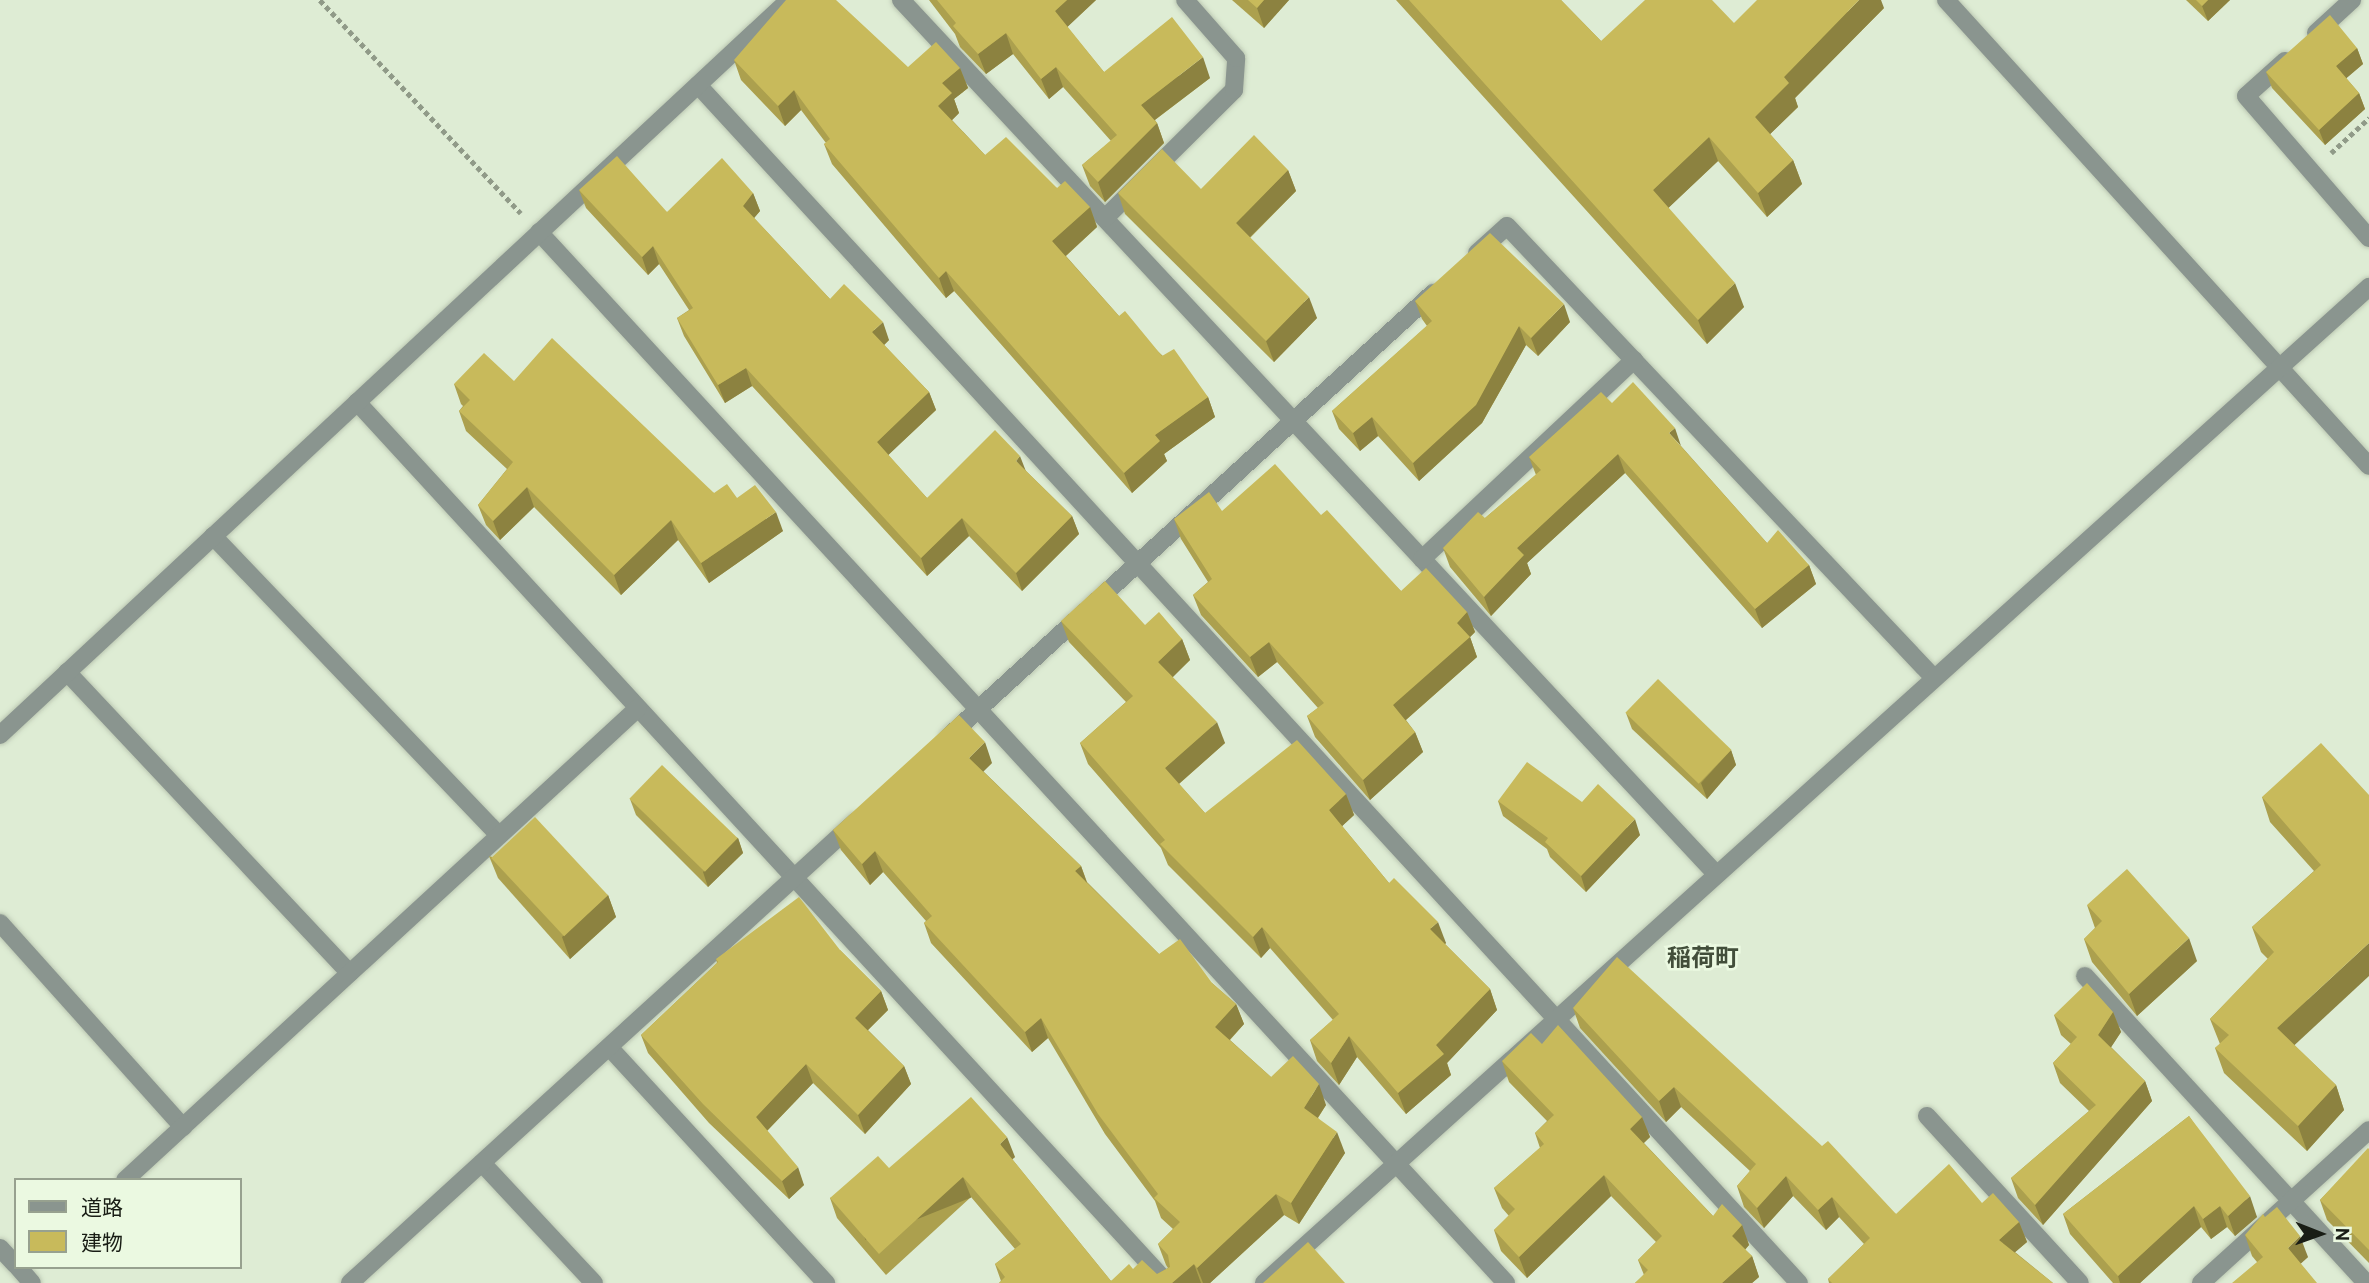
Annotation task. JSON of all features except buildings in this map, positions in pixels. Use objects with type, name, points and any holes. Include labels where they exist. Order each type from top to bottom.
[{"type":"street","points":[[0,735],[789,0]]},
{"type":"street","points":[[901,0],[1716,874]]},
{"type":"street","points":[[1105,218],[1234,90],[1236,58],[1185,0]]},
{"type":"street","points":[[1946,0],[2369,466]]},
{"type":"street","points":[[2352,0],[2246,96],[2369,238]]},
{"type":"street","points":[[698,85],[1799,1283]]},
{"type":"street","points":[[1466,263],[1507,226],[1934,678]]},
{"type":"street","points":[[539,232],[1506,1283]]},
{"type":"street","points":[[937,747],[1446,282]]},
{"type":"street","points":[[1264,1283],[2369,286]]},
{"type":"street","points":[[1422,559],[1634,360]]},
{"type":"street","points":[[357,402],[1167,1283]]},
{"type":"street","points":[[214,536],[499,835]]},
{"type":"street","points":[[67,672],[350,974]]},
{"type":"street","points":[[127,1178],[638,708]]},
{"type":"street","points":[[350,1283],[865,812]]},
{"type":"street","points":[[0,923],[183,1127]]},
{"type":"street","points":[[2085,976],[2366,1283]]},
{"type":"street","points":[[609,1047],[826,1283]]},
{"type":"street","points":[[1927,1116],[2080,1283]]},
{"type":"street","points":[[2202,1283],[2369,1130]]},
{"type":"street","points":[[482,1163],[594,1283]]},
{"type":"street","points":[[0,1248],[14,1261]]},
{"type":"path","points":[[320,0],[539,232]]},
{"type":"path","points":[[2312,172],[2369,118]]},
{"type":"district","name":"稲荷町","points":[[1703,961]]}]
